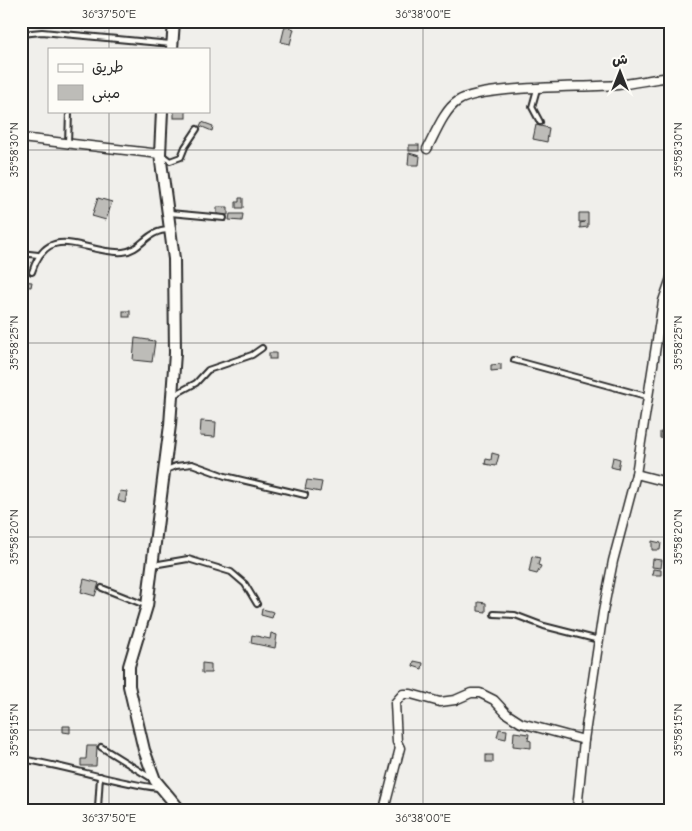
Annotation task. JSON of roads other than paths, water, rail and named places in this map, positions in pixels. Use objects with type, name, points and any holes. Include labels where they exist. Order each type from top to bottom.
[{"type":"street","points":[[172,46],[174,21]]},
{"type":"street","points":[[427,149],[456,102],[466,97],[503,91],[619,85],[671,77]]},
{"type":"street","points":[[162,112],[160,154],[174,278],[175,353],[164,470],[147,606],[131,655],[129,686],[144,750],[155,780],[180,810]]},
{"type":"street","points":[[21,138],[160,154]]},
{"type":"street","points":[[577,810],[584,740],[599,640],[613,561],[636,474],[646,396],[663,301],[671,278]]},
{"type":"street","points":[[636,474],[671,483]]},
{"type":"street","points":[[384,810],[400,748],[397,742],[395,703],[403,694],[411,694],[440,702],[456,700],[471,693],[480,693],[494,700],[506,714],[521,723],[584,740]]},
{"type":"lane","points":[[21,34],[42,32],[172,46]]},
{"type":"lane","points":[[537,89],[532,107],[540,122]]},
{"type":"lane","points":[[68,144],[69,113]]},
{"type":"lane","points":[[160,154],[170,161],[176,161],[181,157],[197,129]]},
{"type":"lane","points":[[168,213],[224,218]]},
{"type":"lane","points":[[32,272],[38,255],[50,246],[66,242],[122,252],[134,247],[155,231],[170,230]]},
{"type":"lane","points":[[21,253],[38,255]]},
{"type":"lane","points":[[172,396],[196,383],[212,368],[252,355],[262,348]]},
{"type":"lane","points":[[514,360],[646,396]]},
{"type":"lane","points":[[164,470],[192,464],[225,476],[304,495]]},
{"type":"lane","points":[[151,566],[177,559],[188,559],[231,572],[245,584],[258,604]]},
{"type":"lane","points":[[102,588],[147,606]]},
{"type":"lane","points":[[494,614],[515,615],[544,626],[599,640]]},
{"type":"lane","points":[[101,747],[155,780]]},
{"type":"lane","points":[[21,759],[163,789]]},
{"type":"lane","points":[[98,808],[100,776]]}]
